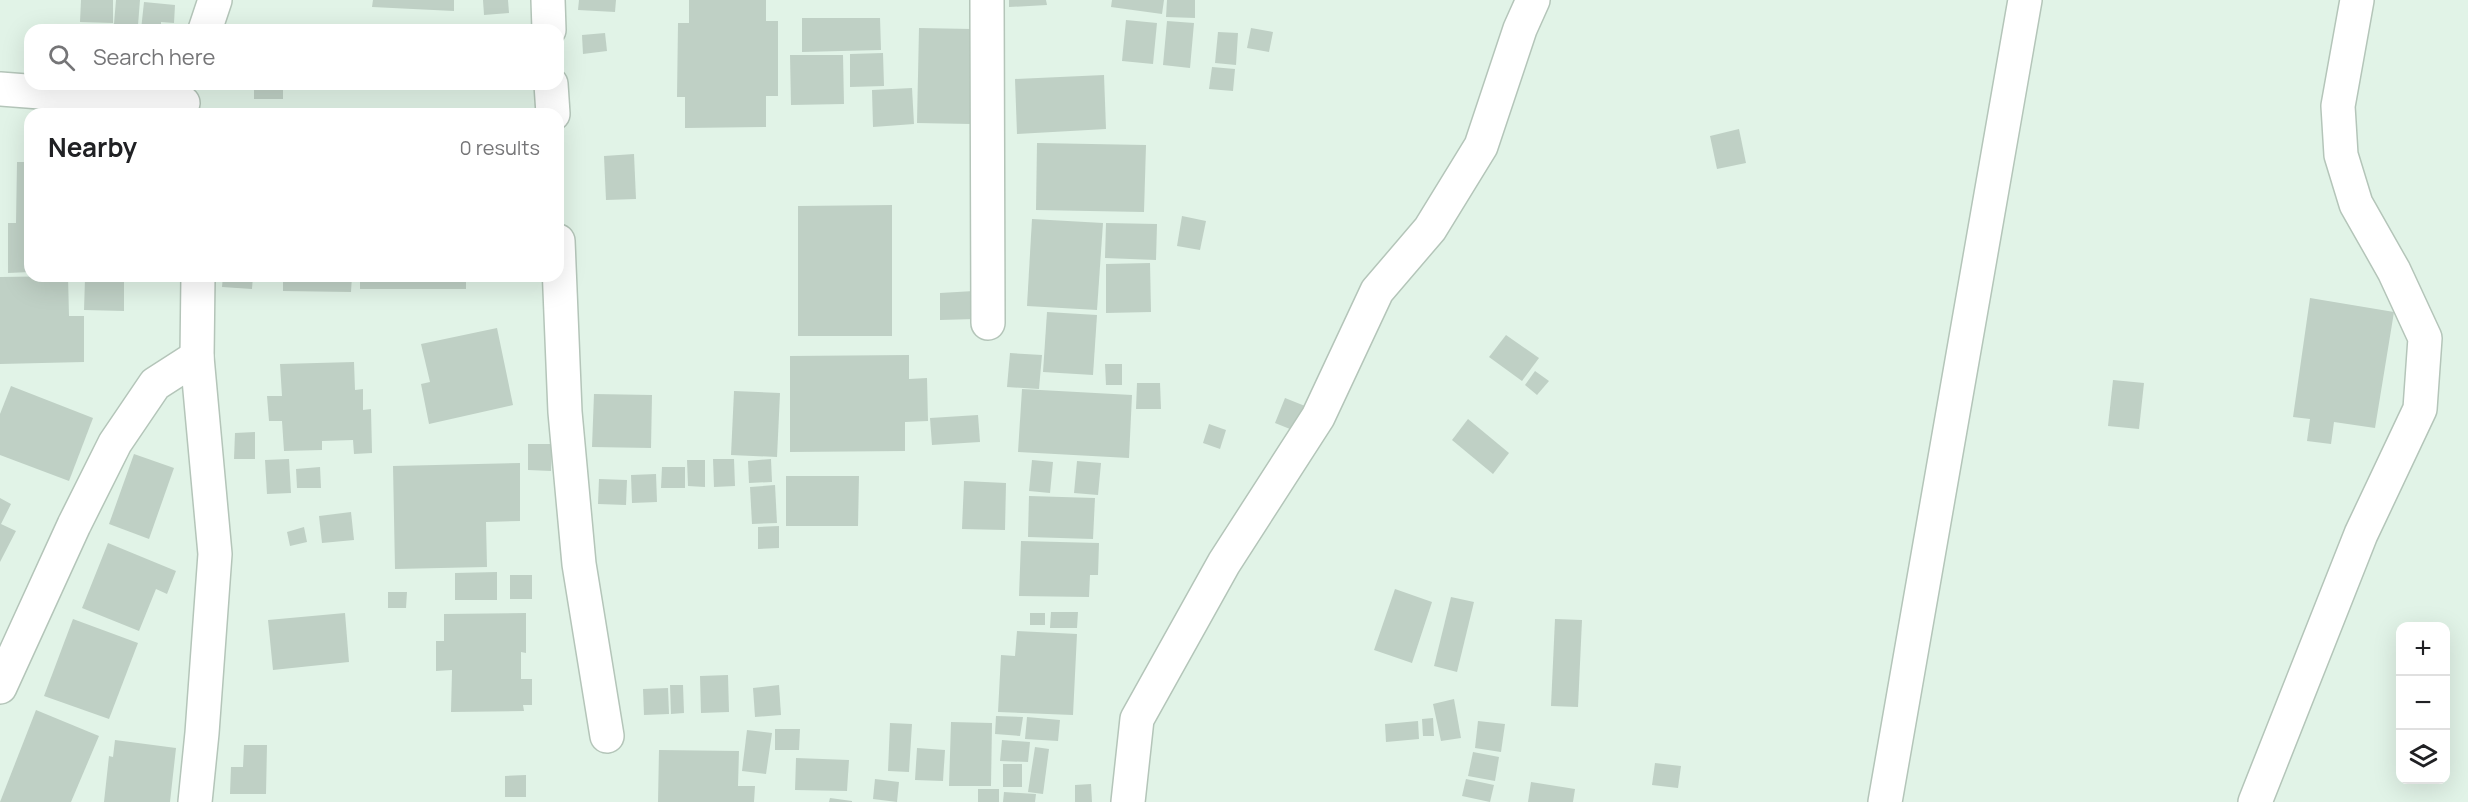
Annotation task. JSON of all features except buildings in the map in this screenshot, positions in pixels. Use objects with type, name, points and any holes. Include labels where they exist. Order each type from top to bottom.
[{"type":"street","points":[[207,24],[215,0]]},
{"type":"street","points":[[548,0],[549,24]]},
{"type":"street","points":[[987,0],[988,323]]},
{"type":"street","points":[[1128,802],[1137,719],[1224,563],[1318,417],[1377,291],[1430,229],[1481,146],[1520,29],[1533,0]]},
{"type":"street","points":[[1885,802],[2025,0]]},
{"type":"street","points":[[2255,802],[2361,534],[2420,410],[2426,338],[2394,271],[2356,204],[2341,155],[2338,106],[2357,0]]},
{"type":"street","points":[[0,89],[185,100]]},
{"type":"street","points":[[551,90],[553,108]]},
{"type":"street","points":[[195,802],[215,554],[197,357],[198,282]]},
{"type":"street","points":[[560,282],[565,412],[579,564],[607,736]]},
{"type":"street","points":[[0,687],[74,525],[115,443],[155,384],[197,357]]}]
